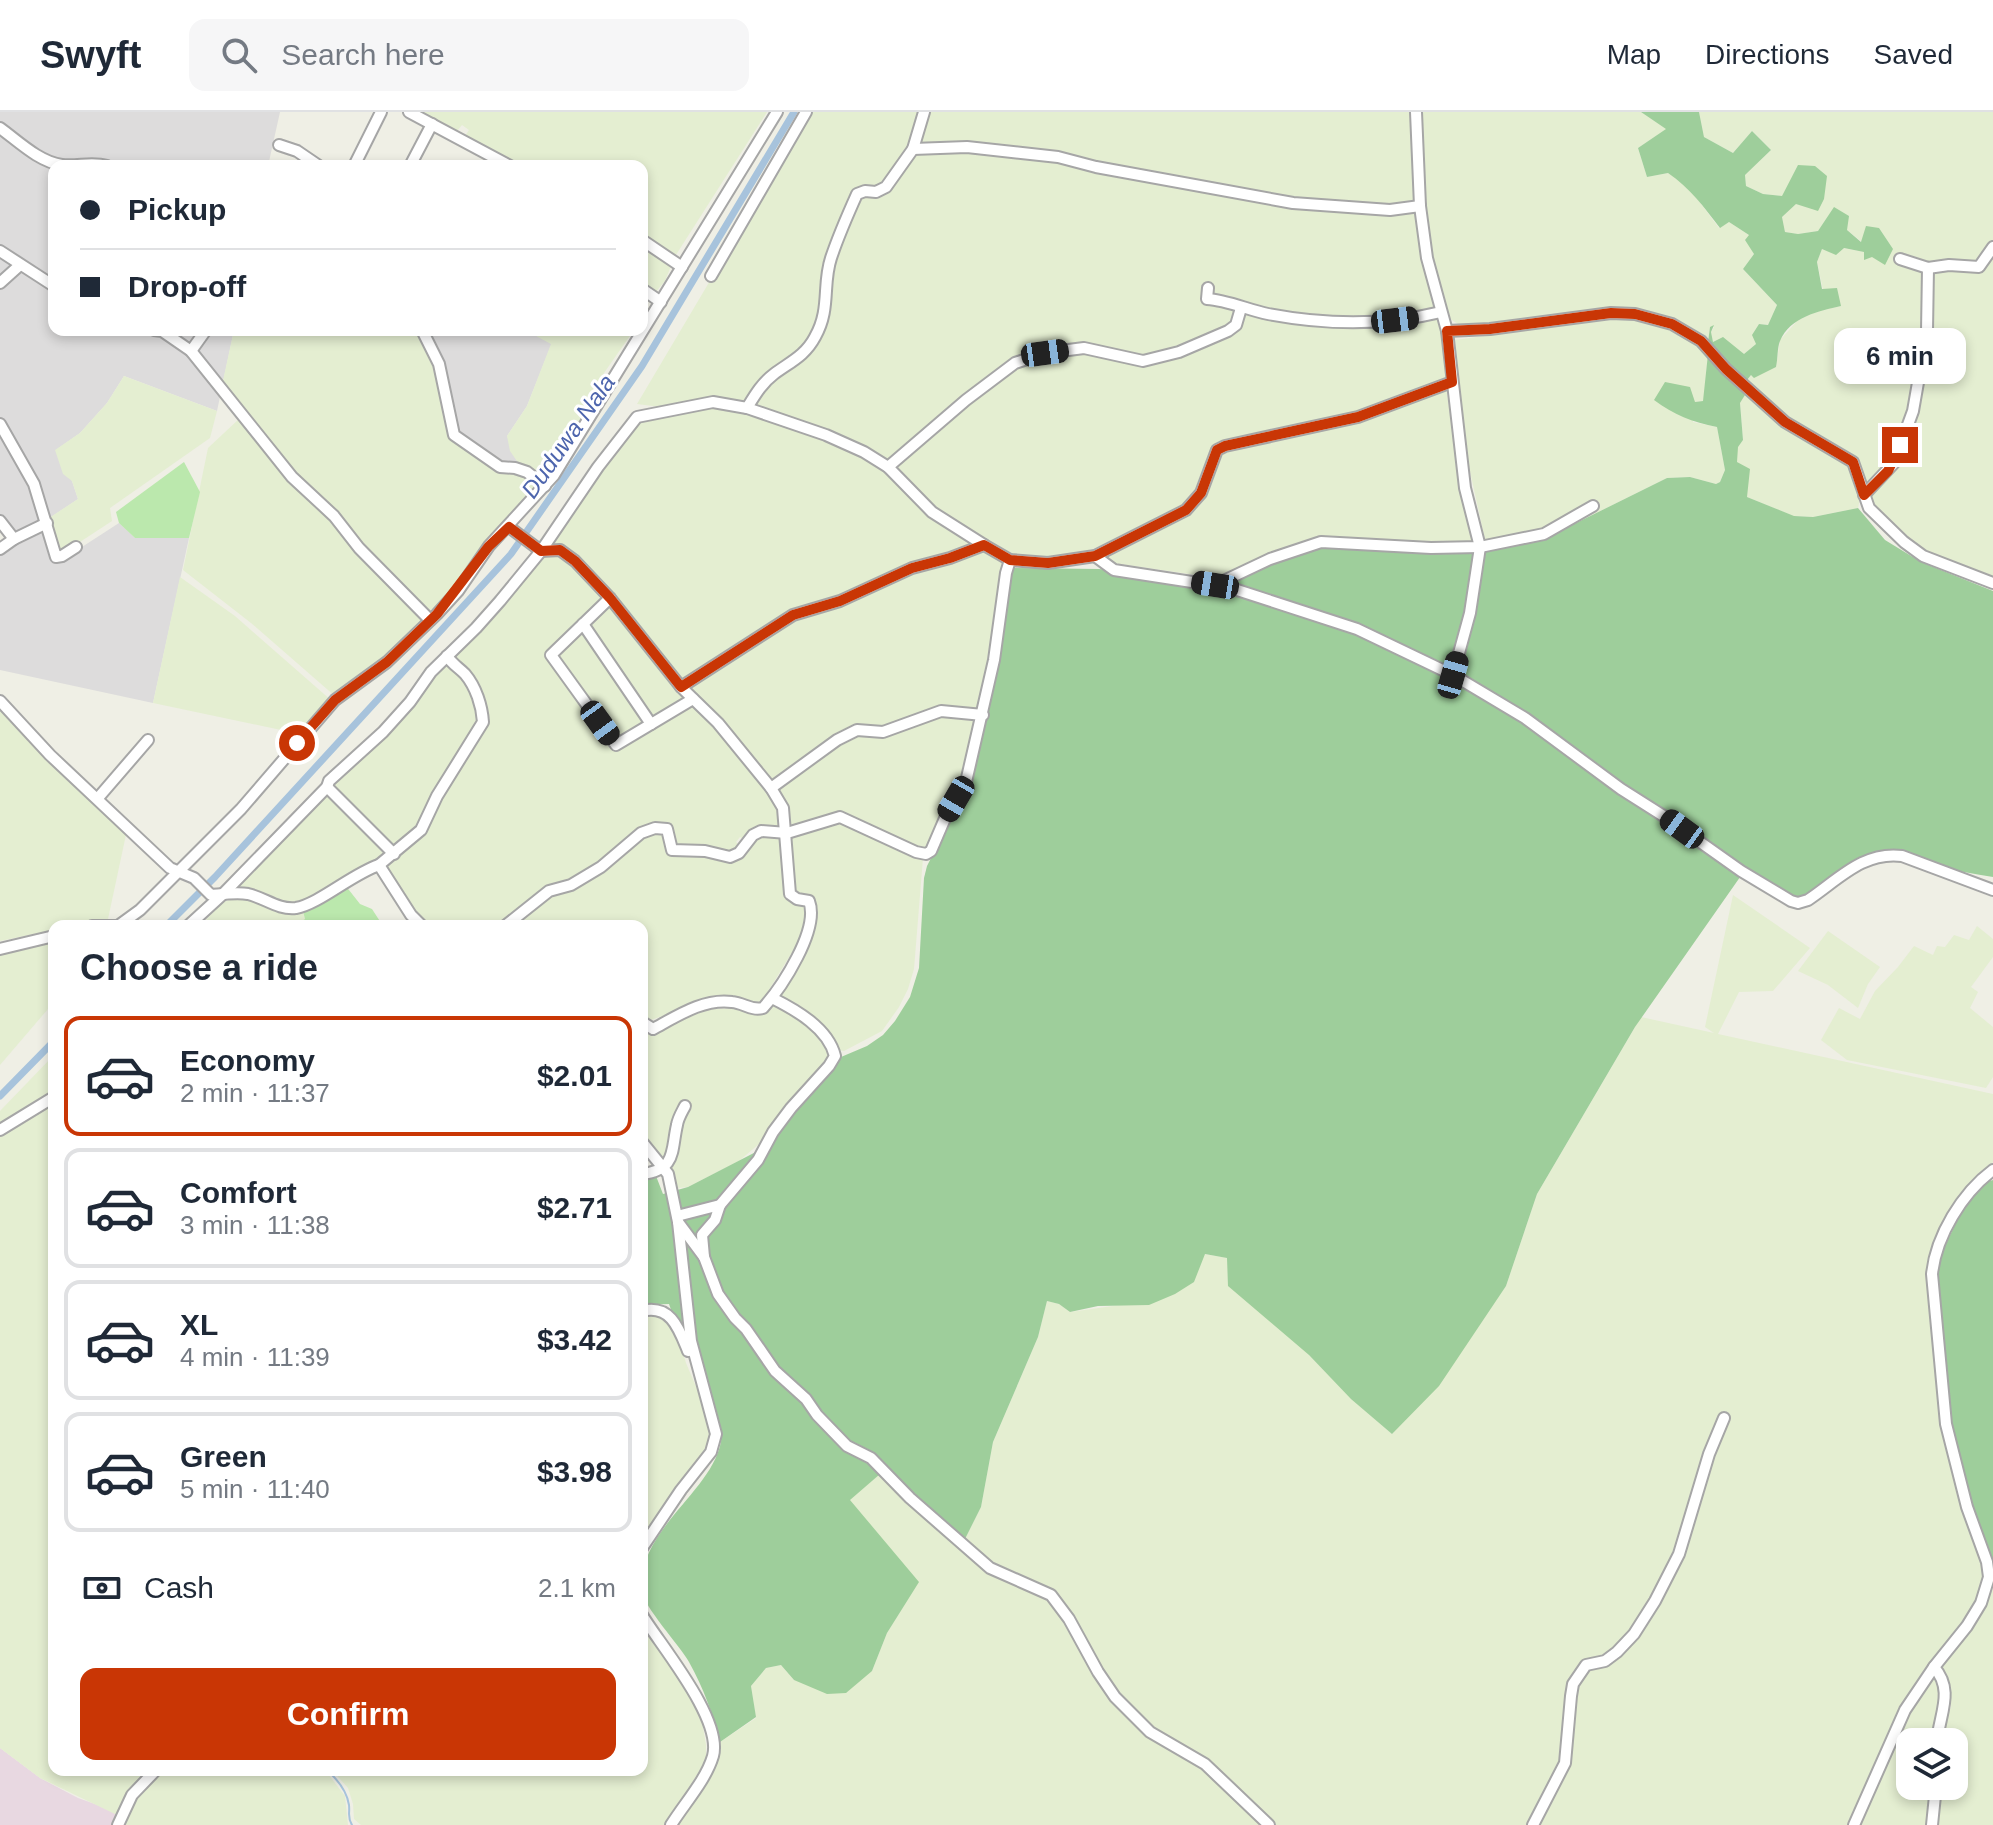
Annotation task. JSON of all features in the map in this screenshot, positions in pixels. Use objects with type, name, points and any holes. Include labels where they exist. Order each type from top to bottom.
[{"type":"street","points":[[357,160],[381,112]]},
{"type":"street","points":[[409,112],[499,160]]},
{"type":"street","points":[[648,323],[777,112]]},
{"type":"street","points":[[711,276],[806,112]]},
{"type":"street","points":[[747,408],[757,390],[773,375],[798,360],[813,341],[826,308],[830,259],[857,194],[876,192],[886,187],[913,149],[924,112]]},
{"type":"street","points":[[1416,112],[1420,206],[1427,258],[1447,331],[1465,488],[1480,547],[1470,613],[1453,675]]},
{"type":"street","points":[[413,160],[432,124]]},
{"type":"street","points":[[0,128],[48,162]]},
{"type":"street","points":[[279,145],[310,160]]},
{"type":"street","points":[[913,149],[967,147],[1058,157],[1293,203],[1390,210],[1420,206]]},
{"type":"street","points":[[648,244],[682,267]]},
{"type":"street","points":[[1900,259],[1928,268],[1949,265],[1979,267],[1993,247]]},
{"type":"street","points":[[0,251],[48,282]]},
{"type":"street","points":[[0,283],[20,265]]},
{"type":"street","points":[[1864,495],[1894,463],[1913,411],[1927,331],[1928,268]]},
{"type":"street","points":[[1208,288],[1207,299],[1241,308],[1348,324],[1407,319],[1441,312]]},
{"type":"street","points":[[648,293],[661,302]]},
{"type":"street","points":[[888,467],[966,400],[1015,363],[1045,353],[1084,348],[1143,361],[1159,358],[1228,331],[1236,325],[1241,308]]},
{"type":"street","points":[[1447,331],[1490,329],[1611,313],[1635,314],[1672,324],[1701,341],[1726,369],[1785,422],[1853,462],[1869,508],[1904,542],[1923,556],[1993,583]]},
{"type":"street","points":[[168,336],[191,351],[292,477],[334,516],[359,548],[430,620]]},
{"type":"street","points":[[191,351],[202,336]]},
{"type":"street","points":[[425,336],[439,364],[454,435],[500,467],[527,472],[545,486]]},
{"type":"street","points":[[126,920],[241,809],[335,700],[387,662],[458,591],[489,546],[545,486],[640,336]]},
{"type":"street","points":[[195,920],[327,787],[340,769],[354,759],[410,702],[431,672],[476,628],[637,417],[713,402],[747,408],[826,435],[888,467],[932,512],[1010,560],[1048,563],[1095,556],[1186,510],[1201,493],[1217,450],[1225,446],[1358,417],[1452,382]]},
{"type":"street","points":[[0,424],[34,484],[56,557],[76,547]]},
{"type":"street","points":[[1215,585],[1270,559],[1321,542],[1431,548],[1480,547],[1544,534],[1593,506]]},
{"type":"street","points":[[0,521],[14,539]]},
{"type":"street","points":[[0,549],[47,523]]},
{"type":"street","points":[[509,527],[536,548],[560,550],[575,561],[771,788],[783,808],[790,894],[809,901],[813,914],[787,974],[772,998],[757,1009],[732,1002],[717,1002],[692,1009],[653,1029],[648,1026]]},
{"type":"street","points":[[681,687],[793,615],[840,601],[912,568],[984,545]]},
{"type":"street","points":[[1095,556],[1114,570],[1215,585],[1357,629],[1453,675],[1525,718],[1621,789],[1741,871],[1791,901],[1798,903],[1808,900],[1861,862],[1888,854],[1902,856],[1993,890]]},
{"type":"street","points":[[513,920],[549,891],[571,885],[601,867],[647,830],[667,829],[672,850],[705,851],[730,857],[739,853],[753,835],[761,831],[787,833],[840,817],[926,854],[931,851],[946,816],[966,782],[994,660],[1010,560]]},
{"type":"street","points":[[610,598],[551,655],[616,745],[693,699]]},
{"type":"street","points":[[583,624],[651,724]]},
{"type":"street","points":[[0,701],[50,755],[177,873],[194,878],[211,895],[248,894],[278,906],[293,908],[304,906],[356,874],[379,865],[421,830],[437,796],[483,722],[477,695],[470,681],[447,656]]},
{"type":"street","points":[[771,788],[837,740],[857,730],[883,732],[941,711],[983,715]]},
{"type":"street","points":[[98,798],[148,740]]},
{"type":"street","points":[[327,787],[394,854]]},
{"type":"street","points":[[379,865],[416,920]]},
{"type":"street","points":[[0,949],[48,937]]},
{"type":"street","points":[[704,1257],[702,1235],[715,1220],[720,1205],[758,1160],[791,1108],[835,1056],[814,1024],[772,998]]},
{"type":"street","points":[[0,1130],[48,1101]]},
{"type":"street","points":[[648,1173],[663,1166],[674,1152],[677,1123],[685,1106]]},
{"type":"street","points":[[648,1149],[668,1174],[678,1219],[691,1341],[716,1434],[711,1452],[648,1539]]},
{"type":"street","points":[[1854,1825],[1905,1710],[1967,1626],[1990,1587],[1987,1562],[1967,1507],[1946,1424],[1932,1274],[1934,1260],[1950,1222],[1973,1188],[1993,1170]]},
{"type":"street","points":[[678,1219],[720,1205]]},
{"type":"street","points":[[678,1219],[704,1257],[718,1294],[768,1362],[847,1446],[871,1458],[910,1498],[990,1568],[1051,1595],[1069,1619],[1098,1672],[1122,1704],[1150,1732],[1205,1764],[1269,1825]]},
{"type":"street","points":[[648,1310],[658,1309],[669,1314],[677,1325],[699,1377]]},
{"type":"street","points":[[1533,1825],[1565,1763],[1573,1684],[1586,1665],[1605,1661],[1617,1652],[1634,1634],[1655,1601],[1679,1554],[1709,1454],[1724,1418]]},
{"type":"street","points":[[648,1623],[682,1671],[706,1718],[714,1754],[671,1825]]},
{"type":"street","points":[[1934,1667],[1940,1674],[1946,1703],[1940,1728]]},
{"type":"street","points":[[118,1825],[132,1795],[150,1776]]},
{"type":"street","points":[[1932,1825],[1935,1800]]},
{"type":"shaded area","points":[[0,112],[280,112],[269,160],[48,160],[48,336],[233,336],[217,411],[124,376],[107,403],[80,433],[56,450],[78,499],[42,523],[15,535],[0,516]]},
{"type":"shaded area","points":[[428,336],[537,336],[552,343],[527,406],[507,436],[521,467],[508,466],[456,434]]},
{"type":"shaded area","points":[[119,523],[135,538],[189,538],[153,703],[0,670],[0,554],[45,529],[65,558]]},
{"type":"shaded area","points":[[0,1748],[40,1778],[78,1798],[109,1809],[117,1815],[113,1825],[0,1825]]},
{"type":"green space","points":[[419,112],[767,112],[674,258],[648,242],[648,160],[507,160],[465,136],[469,130],[462,125],[457,131]]},
{"type":"green space","points":[[810,112],[1414,112],[1418,201],[1395,208],[1290,201],[1081,160],[921,147],[883,186],[856,191],[813,336],[745,404],[715,397],[668,408],[637,404]]},
{"type":"green space","points":[[1420,112],[1641,112],[1667,129],[1638,148],[1647,177],[1668,173],[1684,183],[1719,228],[1729,222],[1749,235],[1754,254],[1743,269],[1777,305],[1768,325],[1759,324],[1753,334],[1756,344],[1743,355],[1723,338],[1713,343],[1711,332],[1714,327],[1710,327],[1708,342],[1653,315],[1624,309],[1474,327],[1458,324],[1449,318],[1427,244]]},
{"type":"green space","points":[[1641,112],[1699,112],[1704,137],[1733,153],[1752,131],[1771,150],[1745,175],[1746,186],[1763,194],[1782,196],[1798,165],[1815,166],[1827,176],[1824,199],[1818,211],[1796,204],[1782,217],[1785,232],[1818,231],[1834,207],[1849,216],[1847,230],[1861,242],[1866,226],[1879,228],[1893,249],[1885,265],[1872,257],[1864,260],[1864,252],[1844,248],[1836,255],[1822,249],[1817,262],[1822,289],[1837,288],[1841,306],[1806,316],[1791,326],[1780,341],[1776,367],[1754,378],[1751,375],[1747,380],[1725,365],[1708,342],[1710,327],[1714,325],[1711,332],[1713,342],[1723,337],[1744,354],[1756,344],[1752,335],[1759,324],[1768,325],[1777,305],[1743,269],[1754,254],[1745,240],[1749,235],[1729,222],[1720,228],[1690,191],[1668,173],[1647,177],[1638,148],[1666,129]]},
{"type":"green space","points":[[1699,112],[1993,112],[1993,242],[1980,262],[1922,269],[1925,321],[1907,418],[1891,459],[1867,486],[1860,472],[1774,408],[1747,380],[1751,375],[1776,367],[1780,340],[1797,321],[1815,312],[1841,306],[1823,290],[1817,262],[1822,249],[1843,248],[1865,252],[1867,226],[1862,242],[1847,230],[1823,225],[1818,231],[1785,232],[1782,217],[1797,203],[1817,211],[1782,196],[1763,194],[1746,186],[1745,175],[1771,150],[1752,131],[1733,153],[1704,137]]},
{"type":"green space","points":[[965,149],[1055,159],[1212,192],[1416,208],[1437,310],[1400,317],[1329,320],[1243,305],[1233,324],[1172,352],[1142,358],[1100,347],[1019,359],[890,463],[860,444],[825,429],[751,407],[760,392],[811,348],[831,268],[859,198],[880,193],[914,153]]},
{"type":"green space","points":[[648,247],[669,260],[671,266],[665,281],[654,294],[648,290]]},
{"type":"green space","points":[[1993,256],[1993,578],[1910,544],[1871,506],[1870,497],[1893,474],[1920,391],[1931,331],[1934,270],[1983,271]]},
{"type":"green space","points":[[1243,312],[1284,320],[1436,316],[1443,333],[1448,380],[1371,408],[1302,428],[1216,444],[1211,449],[1194,495],[1181,506],[1148,527],[1077,555],[1028,559],[1001,550],[942,514],[894,467],[1008,370],[1028,361],[1082,350],[1132,363],[1209,341]]},
{"type":"green space","points":[[1614,315],[1664,325],[1698,342],[1708,354],[1704,401],[1695,402],[1693,422],[1717,427],[1725,470],[1720,482],[1716,484],[1690,477],[1667,478],[1566,528],[1506,547],[1487,549],[1466,453],[1455,340],[1594,321]]},
{"type":"green space","points":[[233,336],[422,336],[435,358],[450,431],[539,484],[490,539],[442,604],[430,610],[378,564],[336,511],[294,474],[222,385]]},
{"type":"green space","points":[[536,336],[630,336],[604,373],[579,426],[545,480],[521,467],[510,451],[507,436],[527,406],[551,344]]},
{"type":"green space","points":[[1708,354],[1745,395],[1740,403],[1743,440],[1738,447],[1737,462],[1750,469],[1747,497],[1794,516],[1813,517],[1858,508],[1885,540],[1921,562],[1993,591],[1993,877],[1880,852],[1861,857],[1812,891],[1793,899],[1745,870],[1635,1027],[1537,1194],[1506,1286],[1439,1386],[1392,1434],[1351,1399],[1309,1355],[1228,1286],[1227,1258],[1205,1254],[1194,1282],[1149,1305],[1098,1306],[1070,1312],[1059,1304],[1047,1301],[1038,1337],[993,1442],[981,1507],[964,1541],[887,1468],[850,1500],[919,1582],[887,1633],[872,1671],[846,1693],[827,1694],[794,1680],[781,1665],[766,1668],[751,1686],[756,1717],[720,1742],[694,1672],[648,1606],[650,1550],[704,1478],[721,1442],[690,1323],[675,1321],[669,1304],[648,1305],[648,1178],[656,1176],[663,1194],[688,1187],[771,1144],[797,1107],[841,1057],[883,1035],[910,997],[919,968],[924,878],[927,866],[967,787],[1008,576],[1014,568],[1099,569],[1222,584],[1324,545],[1440,552],[1506,547],[1566,528],[1667,478],[1690,477],[1716,484],[1720,482],[1725,470],[1717,427],[1684,417],[1654,400],[1665,382],[1690,387],[1695,402],[1703,401]]},
{"type":"green space","points":[[124,376],[217,411],[210,438],[110,508],[112,521],[60,555],[49,518],[78,499],[72,481],[63,474],[55,450],[80,433],[107,403]]},
{"type":"green space","points":[[1446,388],[1463,496],[1475,542],[1426,547],[1324,539],[1224,579],[1106,562],[1105,557],[1188,515],[1200,504],[1208,493],[1222,453],[1226,450],[1349,423]]},
{"type":"green space","points":[[1745,395],[1787,427],[1848,462],[1860,499],[1858,508],[1813,517],[1793,516],[1747,497],[1737,462],[1737,447],[1743,440],[1740,403]]},
{"type":"green space","points":[[723,407],[798,429],[853,450],[880,467],[917,502],[974,543],[939,557],[904,565],[856,591],[791,613],[683,680],[588,567],[573,554],[552,543],[625,436],[640,422]]},
{"type":"green space","points":[[240,418],[426,622],[384,662],[336,697],[251,623],[183,570],[208,448]]},
{"type":"green space","points":[[184,462],[200,492],[189,538],[135,538],[119,523],[116,512]]},
{"type":"green space","points":[[985,552],[1005,564],[981,710],[958,709],[879,730],[847,729],[771,783],[689,688],[796,619],[858,599],[915,571]]},
{"type":"green space","points":[[557,554],[582,573],[763,783],[779,807],[782,830],[771,829],[746,841],[740,837],[736,842],[742,847],[731,853],[675,848],[669,827],[628,843],[510,920],[423,920],[405,900],[384,864],[433,811],[479,736],[482,702],[452,659],[515,591],[541,555]]},
{"type":"green space","points":[[180,577],[235,616],[332,701],[300,734],[153,703]]},
{"type":"green space","points":[[447,663],[464,677],[473,694],[480,722],[417,830],[393,850],[331,784],[437,669]]},
{"type":"green space","points":[[0,703],[127,830],[108,919],[48,920],[48,931],[0,941]]},
{"type":"green space","points":[[941,714],[979,719],[964,782],[927,851],[849,818],[792,828],[786,805],[774,788],[858,733],[883,735]]},
{"type":"green space","points":[[326,792],[389,853],[317,897],[295,905],[233,891]]},
{"type":"green space","points":[[838,819],[923,858],[914,969],[908,989],[882,1031],[844,1051],[838,1050],[777,997],[815,922],[816,908],[810,896],[795,893],[791,878],[790,836]]},
{"type":"green space","points":[[665,831],[668,847],[730,859],[757,836],[783,834],[786,896],[790,901],[801,901],[808,906],[799,941],[761,1003],[753,1004],[732,997],[713,999],[648,1021],[648,920],[515,920],[539,900],[561,890],[642,835]]},
{"type":"green space","points":[[345,885],[360,904],[372,909],[379,920],[304,920],[303,911]]},
{"type":"green space","points":[[1733,895],[1810,948],[1773,991],[1739,992],[1718,1034],[1993,1094],[1993,1162],[1968,1186],[1938,1242],[1937,1374],[1985,1566],[1986,1576],[1980,1598],[1963,1626],[1915,1688],[1850,1825],[1272,1825],[1227,1783],[1151,1729],[1110,1687],[1053,1593],[1042,1585],[1001,1571],[964,1541],[981,1507],[993,1442],[1038,1337],[1047,1301],[1059,1304],[1070,1312],[1120,1305],[1204,1254],[1228,1258],[1309,1355],[1392,1434],[1506,1286],[1537,1194],[1641,1017],[1714,1033],[1705,1027]]},
{"type":"green space","points":[[240,897],[303,911],[305,919],[206,920],[223,902]]},
{"type":"green space","points":[[1977,926],[1993,939],[1993,957],[1971,987],[1978,992],[1970,1008],[1993,1027],[1993,1077],[1986,1088],[1847,1060],[1821,1040],[1839,1008],[1860,1019],[1875,991],[1914,946],[1933,955],[1937,946],[1945,947],[1954,935],[1969,940]]},
{"type":"green space","points":[[1828,931],[1880,967],[1868,984],[1858,1008],[1828,985],[1798,971]]},
{"type":"green space","points":[[48,943],[48,1009],[0,1065],[0,953]]},
{"type":"green space","points":[[775,1003],[816,1030],[831,1054],[766,1138],[739,1161],[688,1187],[678,1188],[671,1166],[648,1140],[648,1031],[656,1031],[686,1016],[713,1009],[737,1008],[760,1015]]},
{"type":"green space","points":[[48,1061],[48,1099],[0,1128],[0,1111]]},
{"type":"green space","points":[[48,1104],[48,1776],[147,1776],[117,1815],[40,1778],[0,1748],[0,1132]]},
{"type":"green space","points":[[1993,1180],[1993,1579],[1990,1553],[1963,1486],[1953,1448],[1936,1265],[1964,1206],[1987,1182]]},
{"type":"green space","points":[[648,1313],[666,1316],[680,1341],[706,1410],[710,1441],[704,1456],[665,1502],[648,1529]]},
{"type":"green space","points":[[882,1472],[981,1563],[1050,1596],[1126,1710],[1202,1765],[1267,1825],[676,1825],[716,1761],[720,1742],[756,1718],[751,1686],[766,1668],[781,1665],[794,1680],[872,1671],[887,1633],[918,1582],[849,1500]]},
{"type":"green space","points":[[1993,1589],[1993,1825],[1935,1825],[1938,1800],[1968,1800],[1968,1728],[1943,1728],[1951,1707],[1939,1667],[1973,1624]]},
{"type":"green space","points":[[648,1631],[695,1702],[706,1745],[706,1760],[666,1825],[361,1825],[354,1819],[348,1788],[337,1776],[648,1776]]},
{"type":"green space","points":[[1935,1675],[1943,1692],[1937,1728],[1903,1728],[1915,1703]]},
{"type":"green space","points":[[1896,1744],[1896,1800],[1932,1800],[1929,1825],[1858,1825]]},
{"type":"green space","points":[[155,1776],[330,1776],[345,1796],[348,1825],[121,1825],[140,1792]]},
{"type":"waterway","name":"Duduwa Nala","points":[[172,920],[511,554],[642,366],[794,112]]},
{"type":"waterway","name":"Duduwa Nala","points":[[0,1096],[48,1047]]},
{"type":"waterway","points":[[332,1776],[346,1795],[352,1825]]},
{"type":"route","points":[[297,743],[335,700],[387,662],[437,614],[458,591],[489,546],[509,527],[541,551],[560,550],[575,561],[610,598],[681,687],[793,615],[840,601],[912,568],[984,545],[1010,560],[1048,563],[1095,556],[1186,510],[1201,493],[1217,450],[1225,446],[1358,417],[1452,382],[1447,331],[1490,329],[1611,313],[1635,314],[1672,324],[1701,341],[1726,369],[1785,422],[1853,462],[1864,495],[1894,463],[1900,445]]}]
